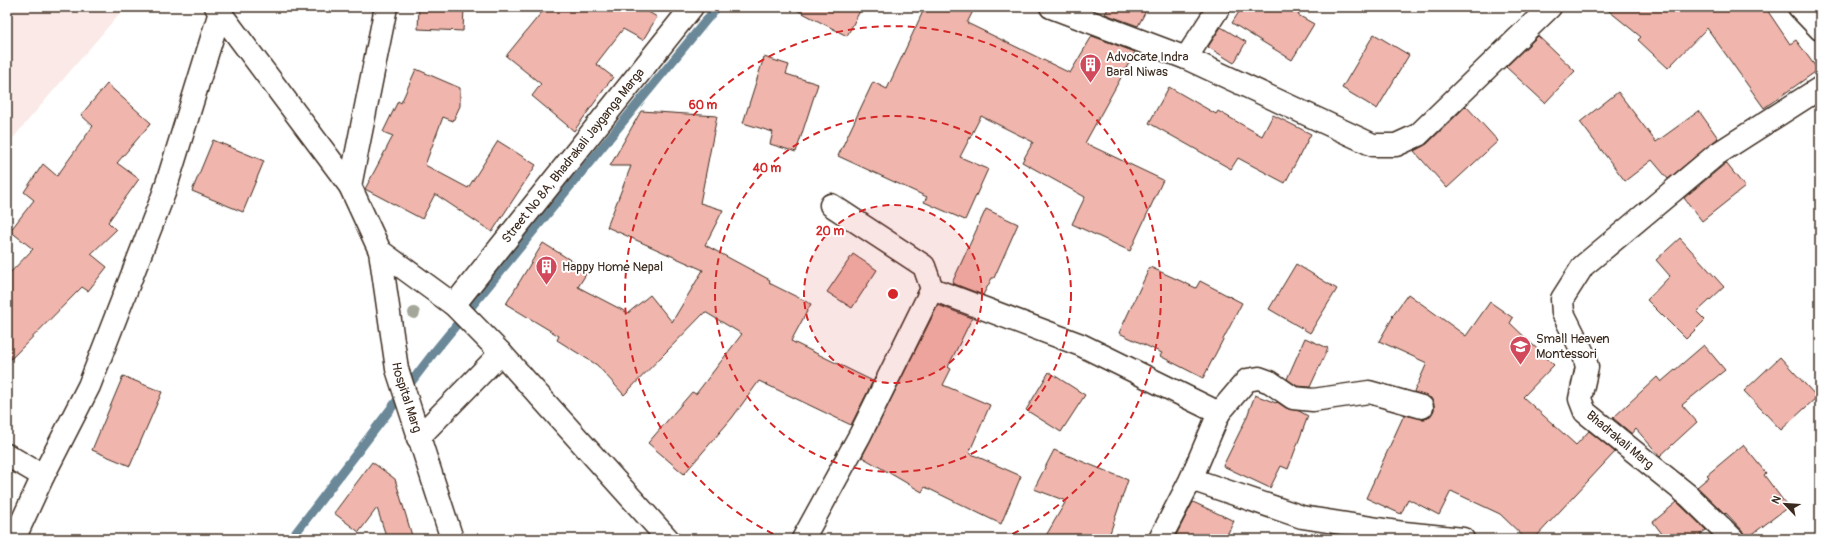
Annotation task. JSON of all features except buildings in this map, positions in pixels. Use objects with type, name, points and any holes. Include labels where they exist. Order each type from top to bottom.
[{"type":"street","points":[[350,186],[386,7]]},
{"type":"street","name":"Street No 8A, Bhadrakali Jayganga Marga","points":[[454,305],[692,7]]},
{"type":"street","points":[[1051,7],[1186,58],[1373,145],[1396,145],[1418,135],[1550,7]]},
{"type":"street","points":[[1186,58],[1219,7]]},
{"type":"street","points":[[1799,7],[1820,29]]},
{"type":"street","points":[[218,10],[350,186],[380,252],[454,305],[501,353],[668,539]]},
{"type":"street","points":[[14,539],[43,476],[89,386],[164,193],[218,10]]},
{"type":"street","name":"Bhadrakali Marg","points":[[1733,539],[1690,496],[1585,412],[1580,399],[1587,367],[1584,355],[1563,313],[1562,299],[1583,266],[1717,154],[1820,88]]},
{"type":"street","points":[[803,539],[860,435],[932,289],[924,266],[831,205]]},
{"type":"street","name":"Hospital Marg","points":[[380,252],[397,369],[418,438],[452,539]]},
{"type":"street","points":[[932,289],[1081,345],[1219,413]]},
{"type":"street","points":[[418,438],[501,353]]},
{"type":"street","points":[[1160,539],[1191,479],[1219,413],[1247,380],[1259,378],[1270,382],[1293,398],[1313,400],[1370,392],[1422,407]]},
{"type":"street","points":[[7,455],[43,476]]},
{"type":"street","points":[[1191,479],[1302,517],[1404,533],[1463,539]]},
{"type":"shaded area","points":[[7,7],[125,7],[7,145]]},
{"type":"waterway","points":[[291,539],[435,351],[717,7]]},
{"type":"place","name":"Advocate Indra Baral Niwas","points":[[1091,84]]},
{"type":"place","name":"Happy Home Nepal","points":[[547,286]]},
{"type":"place","name":"Small Heaven Montessori","points":[[1520,366]]}]
